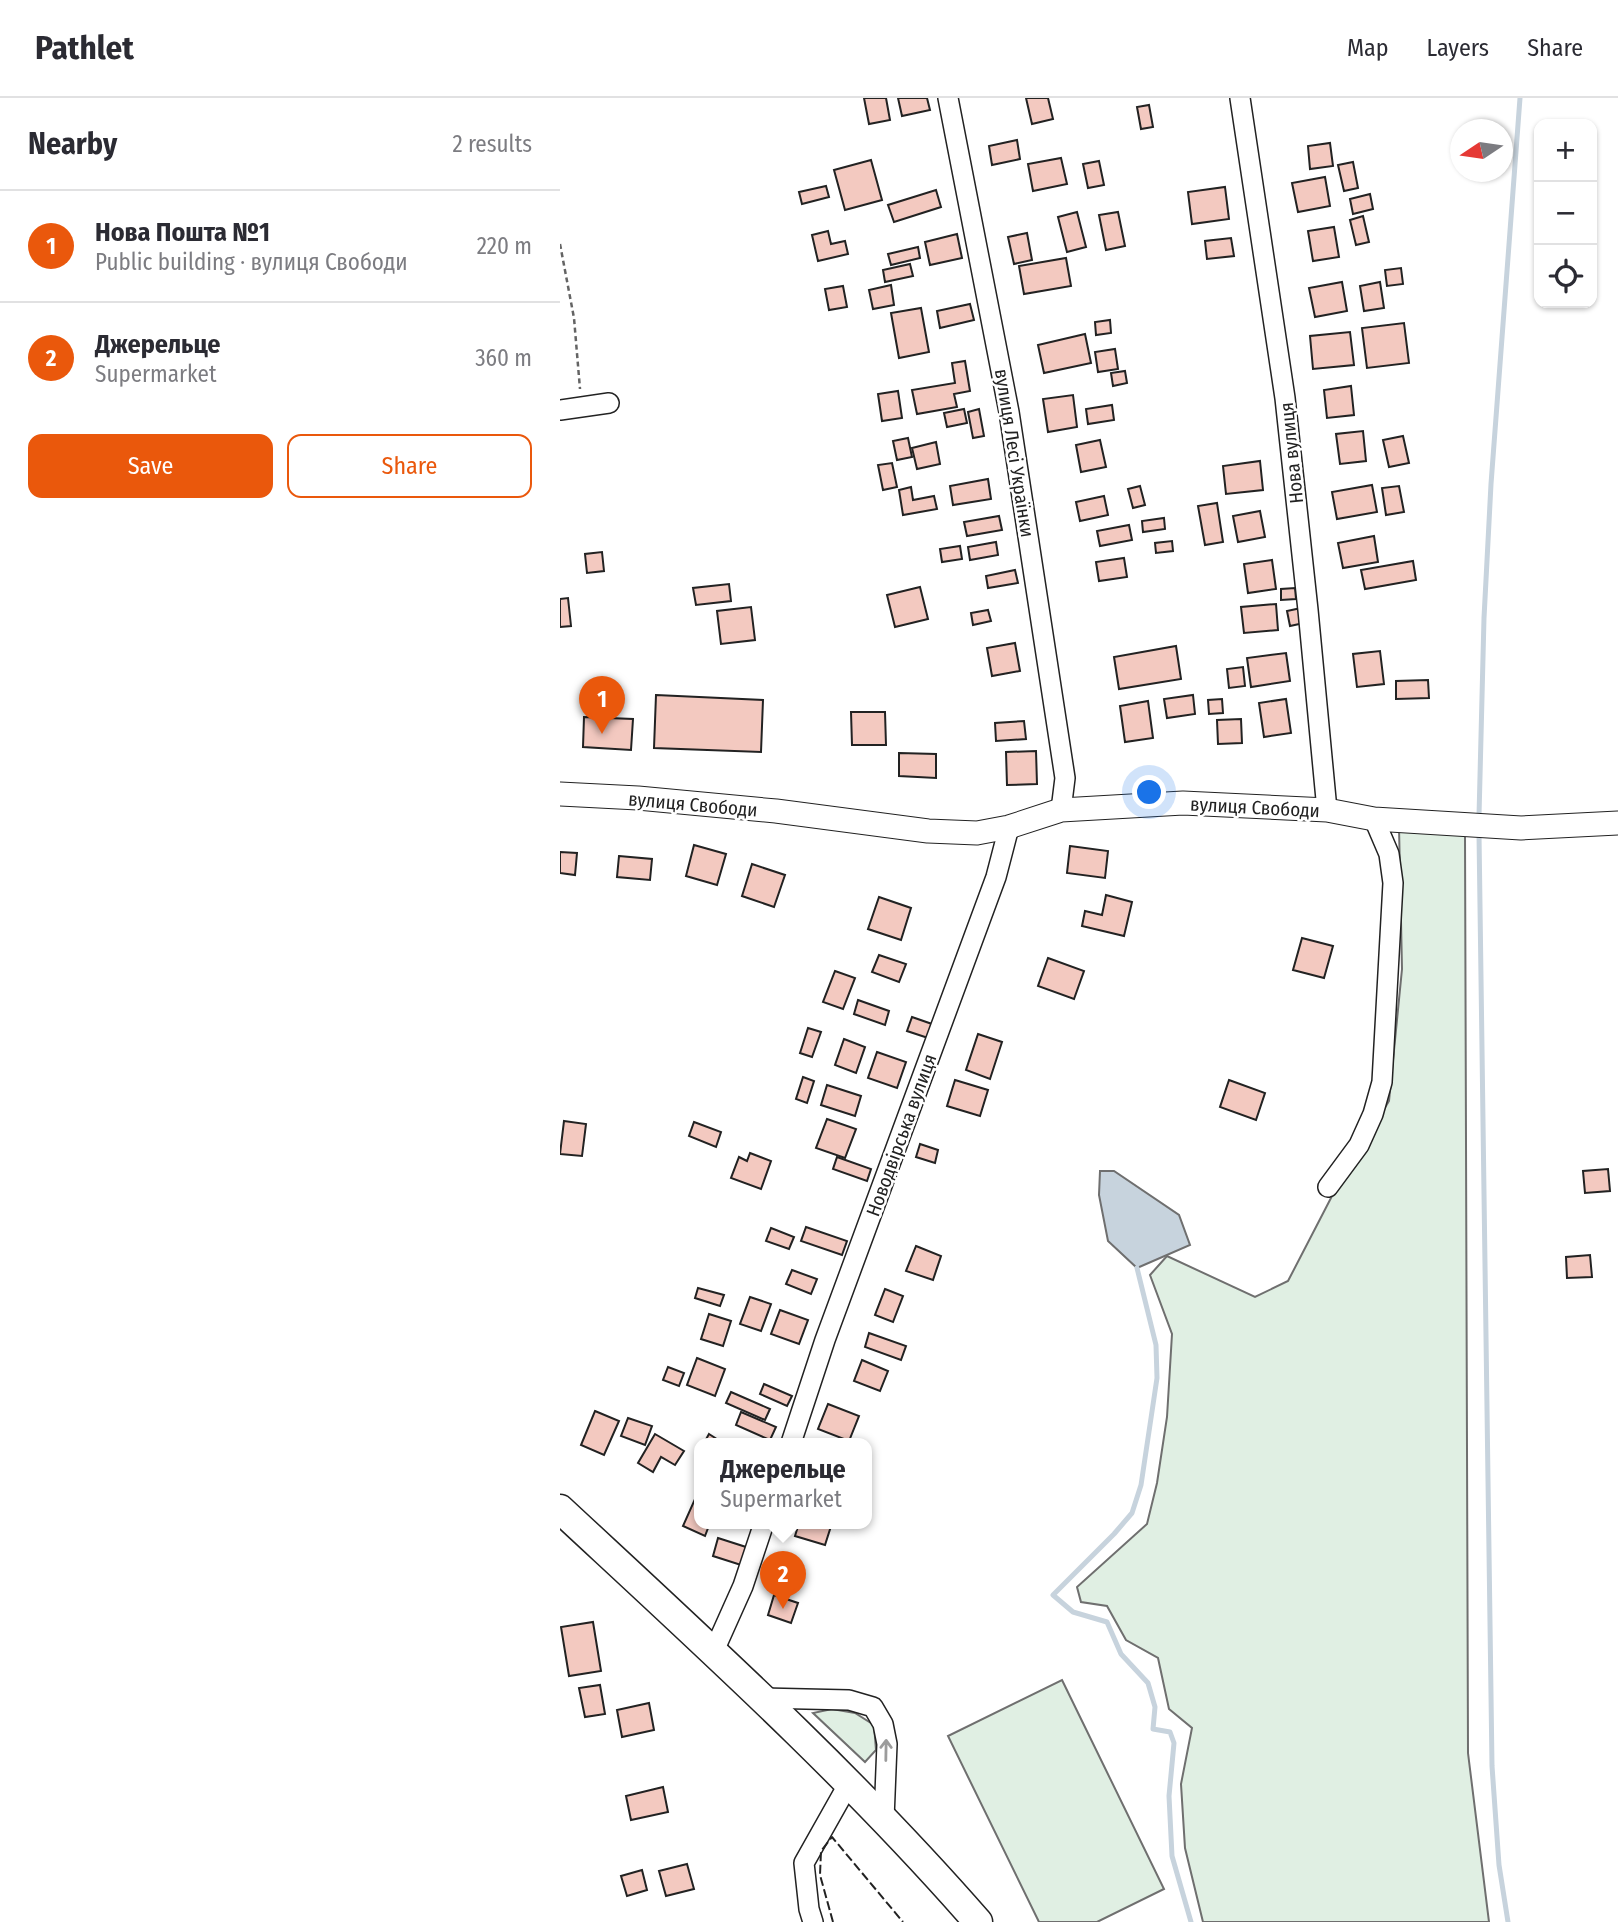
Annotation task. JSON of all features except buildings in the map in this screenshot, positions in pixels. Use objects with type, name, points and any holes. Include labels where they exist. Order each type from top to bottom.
[{"type":"highway","points":[[561,1513],[762,1698],[849,1783],[978,1922]]},
{"type":"main road","name":"вулиця Свободи","points":[[560,793],[776,811],[928,831],[978,833],[1009,827],[1061,810],[1183,803],[1327,810],[1374,819],[1521,828],[1618,823]]},
{"type":"street","name":"вулиця Лесі Українки","points":[[948,98],[1009,412],[1065,778],[1061,810]]},
{"type":"street","name":"Нова вулиця","points":[[1240,98],[1285,398],[1327,810]]},
{"type":"street","points":[[560,410],[609,403]]},
{"type":"street","points":[[1328,1187],[1359,1145],[1373,1114],[1382,1082],[1393,883],[1389,854],[1374,819]]},
{"type":"street","name":"Новодвірська вулиця","points":[[793,1438],[825,1340],[996,877],[1009,827]]},
{"type":"street","points":[[713,1653],[743,1586],[762,1529]]},
{"type":"street","points":[[762,1698],[849,1700],[873,1707],[883,1724],[887,1744],[884,1819]]},
{"type":"street","points":[[813,1922],[804,1863],[849,1783]]},
{"type":"path","points":[[560,244],[573,318],[582,406]]},
{"type":"green space","points":[[1399,827],[1465,835],[1468,1753],[1489,1922],[1203,1922],[1185,1848],[1181,1784],[1192,1728],[1169,1709],[1158,1658],[1126,1640],[1107,1606],[1081,1602],[1077,1587],[1147,1524],[1157,1483],[1167,1417],[1172,1334],[1150,1275],[1167,1256],[1255,1297],[1288,1281],[1332,1196],[1389,1101],[1402,969]]},
{"type":"green space","points":[[1062,1680],[1164,1889],[1097,1922],[1039,1922],[948,1736]]},
{"type":"green space","points":[[832,1709],[855,1713],[874,1725],[876,1750],[865,1762],[813,1713]]},
{"type":"shaded area","points":[[1100,1171],[1114,1171],[1179,1215],[1190,1245],[1137,1268],[1108,1241],[1099,1195]]},
{"type":"waterway","points":[[1479,816],[1484,618],[1491,484],[1520,98]]},
{"type":"waterway","points":[[1479,834],[1492,1766],[1499,1865],[1508,1922]]},
{"type":"waterway","points":[[1137,1268],[1156,1345],[1157,1378],[1141,1485],[1132,1513],[1053,1595],[1073,1612],[1107,1622],[1121,1654],[1148,1683],[1155,1707],[1153,1729],[1170,1732],[1174,1743],[1169,1796],[1172,1856],[1191,1922]]},
{"type":"fence","points":[[833,1922],[820,1875],[821,1851],[832,1837],[903,1922]]},
{"type":"place","name":"Нова Пошта №1","points":[[602,734]]},
{"type":"place","name":"Джерельце","points":[[783,1609]]}]
